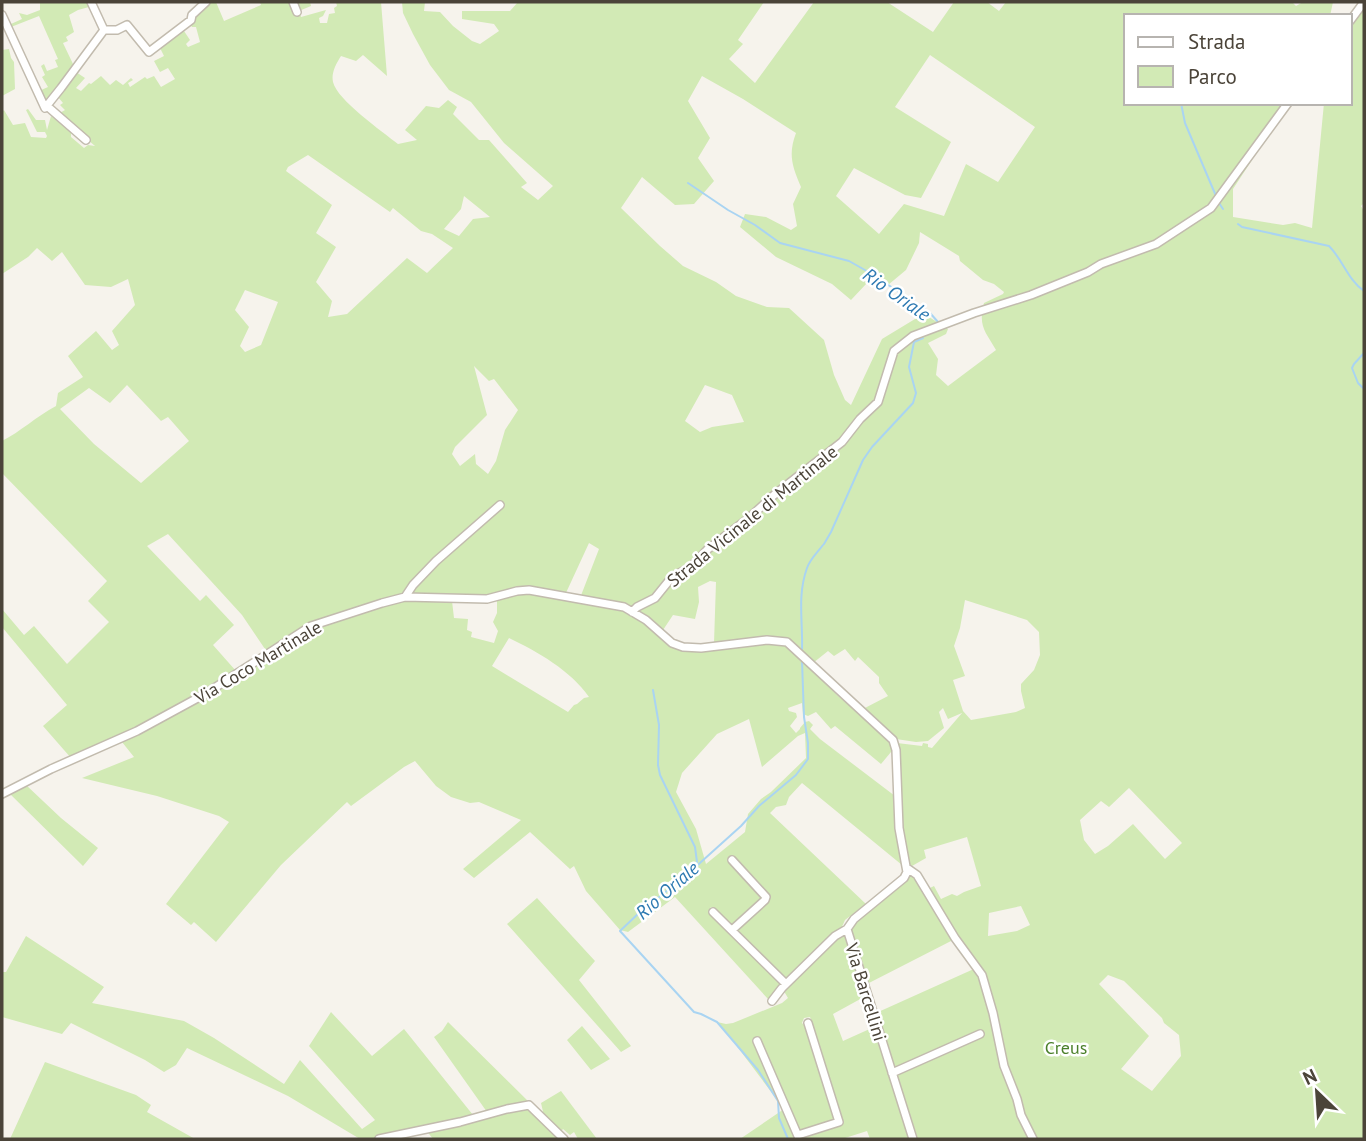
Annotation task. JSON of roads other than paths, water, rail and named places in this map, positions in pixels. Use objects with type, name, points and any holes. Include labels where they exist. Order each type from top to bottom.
[{"type":"street","points":[[91,2],[104,30]]},
{"type":"street","points":[[104,30],[117,30],[127,25],[149,51],[191,20],[192,15],[206,2]]},
{"type":"street","points":[[293,2],[297,12]]},
{"type":"street","points":[[1352,18],[1364,2]]},
{"type":"street","points":[[2,15],[45,108],[47,106],[86,140]]},
{"type":"street","points":[[47,106],[104,30]]},
{"type":"street","name":"Strada Vicinale di Martinale","points":[[632,612],[654,598],[672,577],[691,566],[708,549],[842,442],[878,402],[894,351],[913,336],[1031,295],[1101,264],[1156,244],[1210,208],[1287,105]]},
{"type":"street","points":[[405,597],[436,561],[500,505]]},
{"type":"street","name":"Via Coco Martinale","points":[[2,794],[137,731],[205,694],[311,626],[405,597],[487,599],[529,590],[624,607],[646,620],[672,643],[683,647],[701,648],[767,640],[787,642],[893,740],[897,760],[899,828],[907,868]]},
{"type":"street","points":[[732,860],[766,897],[732,930]]},
{"type":"street","points":[[907,868],[917,874],[955,938],[982,975],[1004,1066],[1021,1115],[1033,1139]]},
{"type":"street","name":"Via Barcellini","points":[[907,868],[904,878],[854,919],[847,929],[913,1139]]},
{"type":"street","points":[[713,912],[786,984]]},
{"type":"street","points":[[772,1001],[835,936],[847,929]]},
{"type":"street","points":[[757,1041],[799,1137],[839,1122],[808,1023]]},
{"type":"street","points":[[892,1073],[980,1034]]},
{"type":"street","points":[[379,1139],[529,1105],[564,1139]]},
{"type":"waterway","points":[[1181,105],[1185,123],[1216,196]]},
{"type":"waterway","name":"Rio Oriale","points":[[688,183],[780,243],[849,261],[930,313],[938,322]]},
{"type":"waterway","points":[[1219,203],[1223,209]]},
{"type":"waterway","points":[[1238,224],[1329,246],[1364,291]]},
{"type":"waterway","name":"Rio Oriale","points":[[824,544],[863,460],[913,403],[916,393],[909,367],[914,342],[923,338]]},
{"type":"waterway","points":[[1364,353],[1352,368],[1358,383],[1364,389]]},
{"type":"waterway","name":"Rio Oriale","points":[[802,650],[801,599],[804,578],[810,562],[823,545]]},
{"type":"waterway","name":"Rio Oriale","points":[[788,1139],[779,1118],[778,1101],[758,1070],[717,1022],[694,1012],[620,931],[741,826],[759,806],[796,775],[808,759],[802,661]]},
{"type":"waterway","points":[[653,690],[659,725],[660,775],[695,847],[697,862]]},
{"type":"park label","name":"Creus","points":[[1066,1047]]}]
